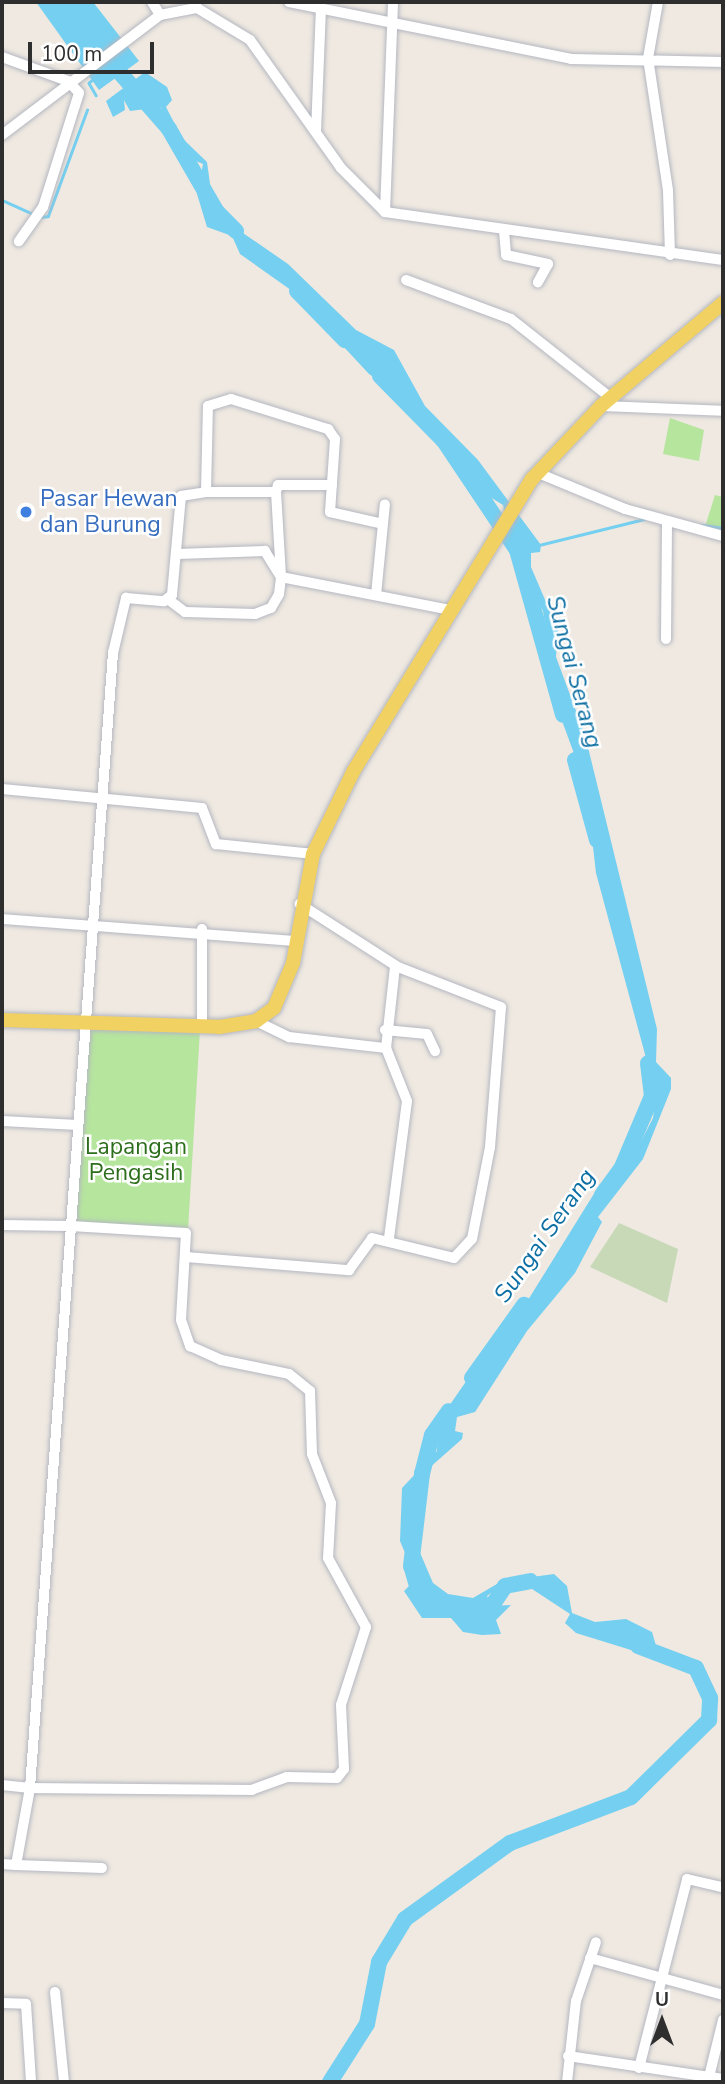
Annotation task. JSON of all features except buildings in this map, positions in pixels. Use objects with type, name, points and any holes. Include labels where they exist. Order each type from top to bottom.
[{"type":"main road","points":[[2,1020],[202,1027],[256,1021],[285,991],[296,941],[300,904],[313,854],[353,772],[450,610],[535,476],[606,402],[722,306]]},
{"type":"street","points":[[152,2],[160,15]]},
{"type":"street","points":[[289,2],[571,60],[648,58],[723,62]]},
{"type":"street","points":[[385,212],[393,2]]},
{"type":"street","points":[[658,2],[648,58],[668,191],[670,255]]},
{"type":"street","points":[[2,135],[71,79],[160,15],[197,5],[250,40],[316,132],[385,212],[670,255],[723,260]]},
{"type":"street","points":[[316,132],[321,9]]},
{"type":"street","points":[[2,57],[71,79]]},
{"type":"street","points":[[19,241],[43,206],[79,100],[71,79]]},
{"type":"street","points":[[504,231],[506,255],[548,264],[538,282]]},
{"type":"street","points":[[406,280],[511,319],[606,402],[723,411]]},
{"type":"street","points":[[206,492],[205,413],[215,400],[328,429],[335,439],[333,516],[383,524]]},
{"type":"street","points":[[535,476],[664,522],[723,536]]},
{"type":"street","points":[[16,1865],[30,1788],[92,922],[123,603],[135,595],[169,600],[185,612],[260,614],[276,601],[281,577],[276,492],[278,485],[332,485]]},
{"type":"street","points":[[169,600],[177,554],[181,496],[206,492],[276,492]]},
{"type":"street","points":[[376,595],[385,505]]},
{"type":"street","points":[[664,522],[666,639]]},
{"type":"street","points":[[177,554],[265,551],[281,577],[450,610]]},
{"type":"street","points":[[2,789],[202,808],[215,844],[313,854]]},
{"type":"street","points":[[186,1257],[349,1270],[368,1239],[389,1238],[454,1258],[472,1240],[502,1019],[494,1000],[395,966],[300,904]]},
{"type":"street","points":[[2,919],[202,929],[296,941]]},
{"type":"street","points":[[202,929],[202,1027]]},
{"type":"street","points":[[389,1238],[407,1094],[386,1048],[385,1030],[395,966]]},
{"type":"street","points":[[256,1021],[289,1037],[386,1048]]},
{"type":"street","points":[[385,1030],[427,1034],[435,1051]]},
{"type":"street","points":[[2,1121],[78,1125]]},
{"type":"street","points":[[2,1225],[186,1233],[181,1320],[190,1346],[221,1360],[289,1374],[310,1391],[312,1454],[331,1503],[328,1558],[366,1627],[341,1705],[344,1769],[337,1779],[287,1776],[252,1790],[30,1788],[2,1785]]},
{"type":"street","points":[[2,1864],[102,1868]]},
{"type":"street","points":[[639,2068],[658,1974],[687,1879],[723,1887]]},
{"type":"street","points":[[567,2082],[568,2056],[596,1942]]},
{"type":"street","points":[[590,1958],[658,1974],[723,1995]]},
{"type":"street","points":[[55,1992],[64,2082]]},
{"type":"street","points":[[2,2003],[26,2004],[31,2082]]},
{"type":"street","points":[[709,2077],[723,2020]]},
{"type":"street","points":[[568,2056],[723,2079]]},
{"type":"green space","points":[[670,418],[704,430],[699,461],[663,454]]},
{"type":"green space","points":[[715,495],[723,497],[723,535],[704,530]]},
{"type":"green space","name":"Lapangan Pengasih","points":[[90,1023],[200,1030],[188,1230],[75,1221]]},
{"type":"green space","points":[[619,1223],[678,1249],[667,1303],[590,1267]]},
{"type":"water","points":[[36,2],[93,2],[139,61],[99,90]]},
{"type":"water","points":[[145,72],[167,87],[172,100],[166,107],[182,138],[207,162],[214,213],[288,264],[356,330],[394,350],[425,406],[478,460],[541,545],[540,552],[531,553],[531,567],[558,630],[556,657],[585,735],[657,1029],[656,1062],[671,1078],[671,1089],[643,1159],[598,1217],[602,1222],[575,1273],[527,1331],[475,1412],[457,1417],[455,1431],[463,1433],[462,1439],[419,1477],[412,1534],[433,1583],[448,1594],[473,1598],[502,1581],[554,1574],[567,1586],[572,1613],[595,1622],[626,1619],[652,1632],[660,1659],[576,1633],[565,1623],[570,1614],[526,1585],[500,1586],[487,1596],[492,1606],[511,1605],[496,1620],[501,1634],[482,1635],[463,1632],[451,1618],[422,1618],[404,1591],[416,1579],[400,1541],[402,1488],[437,1451],[438,1422],[476,1367],[492,1358],[600,1184],[626,1171],[653,1118],[656,1095],[596,873],[586,786],[558,710],[543,611],[514,550],[503,505],[482,492],[415,405],[369,374],[329,331],[334,323],[240,254],[232,236],[207,227],[197,194],[203,164],[172,151],[184,150],[161,107],[130,111],[124,100],[125,110],[113,117],[106,101]]},
{"type":"waterway","name":"Sungai Serang","points":[[108,59],[169,129],[217,212],[236,231]]},
{"type":"waterway","points":[[94,79],[89,83],[96,95]]},
{"type":"waterway","points":[[42,217],[48,216],[87,110]]},
{"type":"waterway","points":[[2,200],[33,214]]},
{"type":"waterway","name":"Sungai Serang","points":[[297,291],[345,340]]},
{"type":"waterway","name":"Sungai Serang","points":[[380,376],[444,441],[517,550],[563,715]]},
{"type":"waterway","points":[[539,545],[644,519]]},
{"type":"waterway","points":[[702,525],[723,528]]},
{"type":"waterway","name":"Sungai Serang","points":[[575,760],[597,840]]},
{"type":"waterway","name":"Sungai Serang","points":[[602,1195],[622,1167],[652,1096],[648,1063]]},
{"type":"waterway","name":"Sungai Serang","points":[[472,1378],[524,1305]]},
{"type":"waterway","name":"Sungai Serang","points":[[421,1600],[411,1566],[422,1474],[432,1435],[449,1411]]},
{"type":"waterway","name":"Sungai Serang","points":[[483,1619],[505,1586],[531,1581]]},
{"type":"waterway","name":"Sungai Serang","points":[[330,2082],[367,2024],[379,1962],[405,1919],[510,1843],[631,1797],[709,1720],[710,1698],[696,1668],[638,1646]]},
{"type":"place","name":"Pasar Hewan dan Burung","points":[[26,512]]}]
